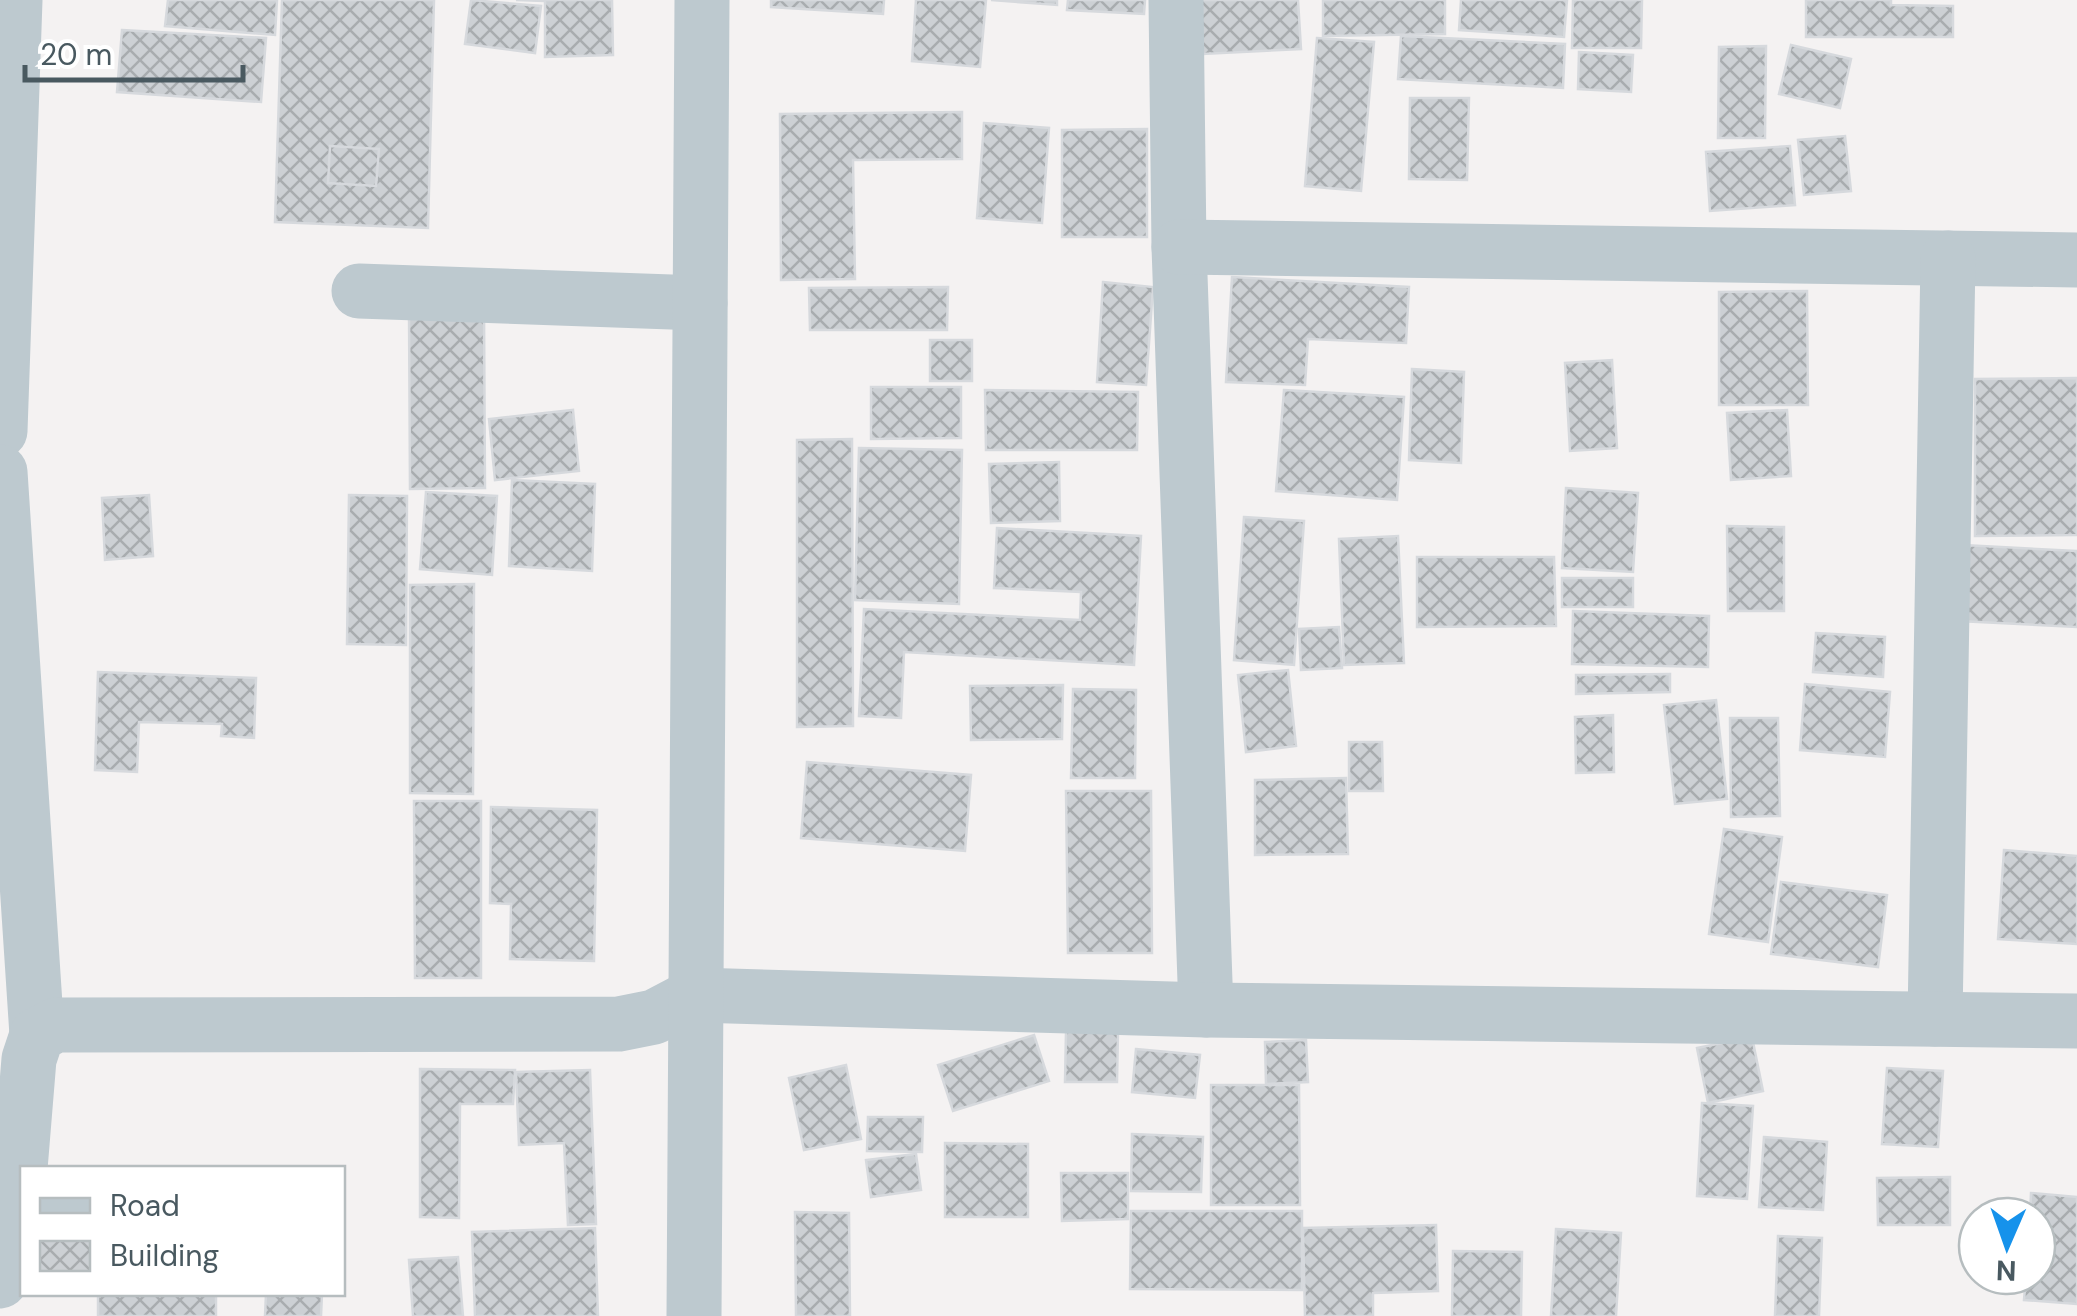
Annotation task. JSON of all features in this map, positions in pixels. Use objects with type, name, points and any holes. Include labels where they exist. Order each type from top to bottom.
[{"type":"street","points":[[0,431],[16,0]]},
{"type":"street","points":[[694,1316],[702,0]]},
{"type":"street","points":[[1176,0],[1178,247],[1206,1010]]},
{"type":"street","points":[[1178,247],[2077,260]]},
{"type":"street","points":[[1934,1020],[1948,258]]},
{"type":"street","points":[[358,291],[700,303]]},
{"type":"street","points":[[0,472],[37,1035],[29,1058],[20,1166]]},
{"type":"street","points":[[37,1035],[56,1025],[619,1024],[654,1017],[696,996],[1206,1010],[2077,1021]]},
{"type":"street","points":[[0,1281],[12,1266],[20,1168]]},
{"type":"building","points":[[168,0],[277,0],[275,35],[165,26]]},
{"type":"building","points":[[282,0],[434,0],[428,228],[275,222]]},
{"type":"building","points":[[471,0],[541,6],[535,53],[465,44]]},
{"type":"building","points":[[516,0],[612,0],[613,55],[545,57],[545,1]]},
{"type":"building","points":[[771,0],[884,0],[883,14],[771,7]]},
{"type":"building","points":[[916,0],[986,0],[980,67],[912,61]]},
{"type":"building","points":[[991,0],[1057,0],[1057,5]]},
{"type":"building","points":[[1068,0],[1145,0],[1144,14],[1067,10]]},
{"type":"building","points":[[1199,0],[1298,0],[1301,49],[1203,54]]},
{"type":"building","points":[[1323,0],[1445,0],[1445,34],[1323,36]]},
{"type":"building","points":[[1461,0],[1567,0],[1564,37],[1459,30]]},
{"type":"building","points":[[1573,0],[1642,0],[1641,48],[1572,48]]},
{"type":"building","points":[[1806,0],[1891,0],[1891,5],[1953,6],[1953,37],[1806,37]]},
{"type":"building","points":[[122,30],[266,38],[261,102],[117,92]]},
{"type":"building","points":[[1401,36],[1565,44],[1563,88],[1398,79]]},
{"type":"building","points":[[1317,38],[1374,42],[1361,191],[1305,186]]},
{"type":"building","points":[[1791,45],[1851,59],[1840,108],[1779,94]]},
{"type":"building","points":[[1766,46],[1765,138],[1718,138],[1719,47]]},
{"type":"building","points":[[1579,52],[1633,55],[1631,92],[1578,89]]},
{"type":"building","points":[[1410,98],[1469,98],[1467,180],[1409,179]]},
{"type":"building","points":[[962,112],[962,159],[853,160],[855,279],[781,280],[780,114]]},
{"type":"building","points":[[984,123],[1049,128],[1042,223],[977,218]]},
{"type":"building","points":[[1147,129],[1147,237],[1062,237],[1062,130]]},
{"type":"building","points":[[1845,136],[1851,191],[1804,195],[1798,140]]},
{"type":"building","points":[[330,146],[379,149],[376,186],[328,183]]},
{"type":"building","points":[[1790,146],[1795,205],[1710,211],[1706,152]]},
{"type":"building","points":[[1232,277],[1409,287],[1406,343],[1308,339],[1305,385],[1226,382]]},
{"type":"building","points":[[1103,282],[1153,287],[1146,385],[1097,382]]},
{"type":"building","points":[[948,287],[947,330],[810,330],[809,288]]},
{"type":"building","points":[[1807,291],[1808,405],[1719,405],[1719,292]]},
{"type":"building","points":[[409,309],[484,309],[485,488],[410,489]]},
{"type":"building","points":[[930,340],[972,340],[972,381],[930,381]]},
{"type":"building","points":[[1612,360],[1617,448],[1570,451],[1565,363]]},
{"type":"building","points":[[1412,369],[1464,372],[1461,463],[1409,460]]},
{"type":"building","points":[[2077,378],[2077,535],[1975,536],[1975,379]]},
{"type":"building","points":[[871,387],[961,387],[961,438],[871,439]]},
{"type":"building","points":[[985,390],[1138,392],[1137,450],[986,450]]},
{"type":"building","points":[[1284,390],[1404,397],[1397,500],[1276,491]]},
{"type":"building","points":[[573,410],[579,471],[495,480],[489,419]]},
{"type":"building","points":[[1787,410],[1791,476],[1731,480],[1727,413]]},
{"type":"building","points":[[852,439],[853,726],[797,727],[797,440]]},
{"type":"building","points":[[859,448],[962,450],[959,604],[855,600]]},
{"type":"building","points":[[1059,462],[1060,521],[991,523],[989,464]]},
{"type":"building","points":[[512,480],[595,484],[592,571],[509,566]]},
{"type":"building","points":[[1566,488],[1638,493],[1633,572],[1562,568]]},
{"type":"building","points":[[426,492],[497,496],[492,575],[420,569]]},
{"type":"building","points":[[149,495],[153,556],[105,560],[102,498]]},
{"type":"building","points":[[349,495],[407,496],[406,645],[347,644]]},
{"type":"building","points":[[1244,517],[1304,521],[1294,665],[1234,660]]},
{"type":"building","points":[[1727,526],[1784,527],[1784,611],[1728,611]]},
{"type":"building","points":[[997,528],[1141,536],[1134,665],[904,652],[901,718],[859,716],[864,609],[1080,620],[1081,592],[994,588]]},
{"type":"building","points":[[1398,536],[1404,663],[1344,665],[1339,539]]},
{"type":"building","points":[[1963,545],[2077,551],[2077,627],[1959,621]]},
{"type":"building","points":[[1417,557],[1554,557],[1556,626],[1417,627]]},
{"type":"building","points":[[1562,578],[1633,578],[1633,607],[1562,607]]},
{"type":"building","points":[[474,584],[473,794],[410,793],[410,585]]},
{"type":"building","points":[[1573,611],[1709,616],[1708,667],[1572,664]]},
{"type":"building","points":[[1339,627],[1342,668],[1301,670],[1299,629]]},
{"type":"building","points":[[1816,633],[1885,637],[1883,677],[1813,672]]},
{"type":"building","points":[[1288,670],[1296,746],[1246,752],[1238,675]]},
{"type":"building","points":[[98,672],[256,678],[254,738],[221,736],[222,724],[139,722],[137,772],[95,770]]},
{"type":"building","points":[[1670,674],[1670,692],[1576,694],[1576,675]]},
{"type":"building","points":[[1805,684],[1890,692],[1885,757],[1800,750]]},
{"type":"building","points":[[1063,685],[1062,739],[971,740],[970,686]]},
{"type":"building","points":[[1073,689],[1136,690],[1135,778],[1071,778]]},
{"type":"building","points":[[1716,700],[1727,799],[1675,804],[1664,705]]},
{"type":"building","points":[[1613,715],[1614,772],[1576,773],[1575,717]]},
{"type":"building","points":[[1730,718],[1778,718],[1780,816],[1731,817]]},
{"type":"building","points":[[1349,742],[1382,742],[1383,791],[1349,791]]},
{"type":"building","points":[[807,762],[971,775],[965,851],[801,838]]},
{"type":"building","points":[[1346,778],[1348,854],[1255,855],[1255,780]]},
{"type":"building","points":[[1066,791],[1151,791],[1152,953],[1068,953]]},
{"type":"building","points":[[414,801],[481,801],[481,978],[415,978]]},
{"type":"building","points":[[491,807],[597,810],[594,961],[510,959],[511,904],[490,903]]},
{"type":"building","points":[[1724,829],[1782,837],[1768,942],[1709,934]]},
{"type":"building","points":[[2004,850],[2077,856],[2077,944],[1998,939]]},
{"type":"building","points":[[1781,882],[1887,895],[1878,967],[1771,954]]},
{"type":"building","points":[[1066,1032],[1118,1032],[1117,1082],[1065,1082]]},
{"type":"building","points":[[1034,1035],[1049,1081],[953,1111],[938,1065]]},
{"type":"building","points":[[1752,1037],[1763,1091],[1708,1103],[1697,1048]]},
{"type":"building","points":[[1306,1040],[1308,1082],[1266,1084],[1265,1042]]},
{"type":"building","points":[[1136,1049],[1200,1055],[1195,1098],[1132,1092]]},
{"type":"building","points":[[846,1065],[861,1139],[804,1150],[789,1078]]},
{"type":"building","points":[[1887,1068],[1943,1071],[1938,1147],[1882,1144]]},
{"type":"building","points":[[420,1069],[515,1070],[513,1104],[460,1104],[459,1218],[420,1217]]},
{"type":"building","points":[[590,1070],[596,1224],[568,1225],[564,1143],[519,1145],[516,1072]]},
{"type":"building","points":[[1211,1085],[1299,1085],[1300,1205],[1211,1205]]},
{"type":"building","points":[[1702,1103],[1753,1106],[1747,1199],[1697,1196]]},
{"type":"building","points":[[868,1117],[923,1117],[922,1152],[867,1151]]},
{"type":"building","points":[[1132,1134],[1203,1137],[1201,1192],[1131,1191]]},
{"type":"building","points":[[1764,1137],[1827,1142],[1823,1210],[1759,1207]]},
{"type":"building","points":[[945,1143],[1028,1144],[1028,1217],[945,1217]]},
{"type":"building","points":[[916,1154],[921,1190],[871,1197],[866,1160]]},
{"type":"building","points":[[1061,1173],[1128,1173],[1128,1219],[1062,1221]]},
{"type":"building","points":[[1950,1177],[1950,1225],[1878,1225],[1877,1178]]},
{"type":"building","points":[[2031,1193],[2077,1197],[2077,1304],[2024,1300],[2024,1296],[2057,1296],[2057,1196]]},
{"type":"building","points":[[1131,1211],[1302,1211],[1302,1290],[1130,1289]]},
{"type":"building","points":[[795,1212],[849,1213],[850,1316],[796,1316]]},
{"type":"building","points":[[1436,1225],[1438,1291],[1373,1293],[1373,1316],[1305,1316],[1303,1228]]},
{"type":"building","points":[[595,1228],[598,1316],[475,1316],[472,1232]]},
{"type":"building","points":[[1556,1229],[1621,1233],[1616,1316],[1551,1316]]},
{"type":"building","points":[[1778,1236],[1822,1238],[1819,1316],[1775,1316]]},
{"type":"building","points":[[1453,1251],[1522,1252],[1521,1316],[1452,1316]]},
{"type":"building","points":[[458,1257],[463,1316],[413,1316],[409,1260]]},
{"type":"building","points":[[98,1296],[216,1296],[216,1316],[98,1316]]},
{"type":"building","points":[[266,1296],[322,1296],[321,1316],[265,1316]]}]
